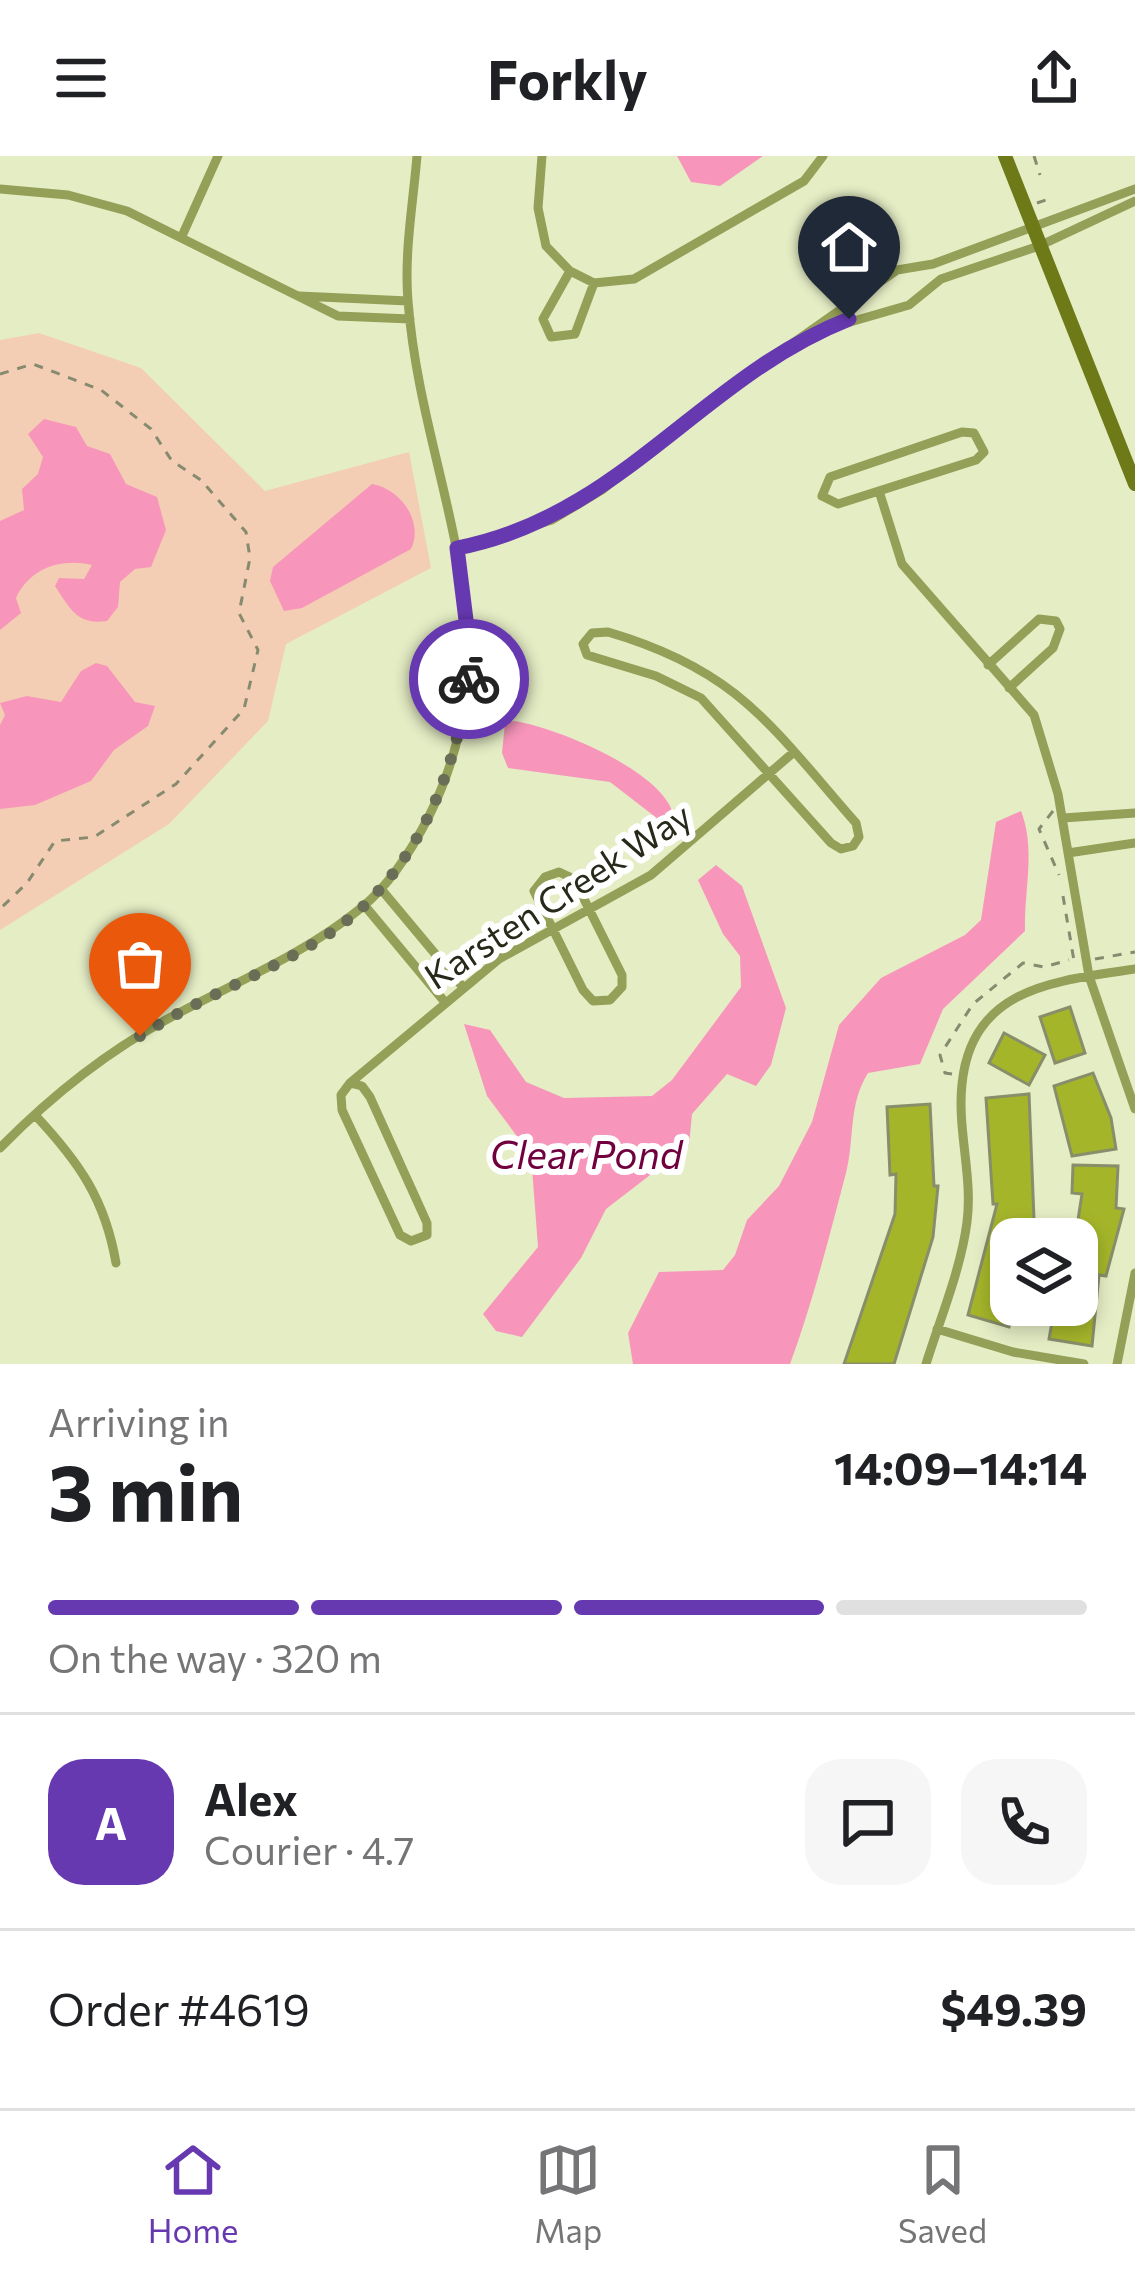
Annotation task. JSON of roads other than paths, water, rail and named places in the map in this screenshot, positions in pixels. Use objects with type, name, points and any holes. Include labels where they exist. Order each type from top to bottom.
[{"type":"main road","points":[[1005,156],[1135,484]]},
{"type":"street","points":[[182,236],[218,156]]},
{"type":"street","points":[[0,1148],[86,1072],[167,1019],[320,940],[364,906],[416,843],[455,754],[471,660],[457,548],[408,301],[417,156]]},
{"type":"street","points":[[542,156],[538,208],[546,246],[570,271],[594,283],[634,279],[804,181],[823,156]]},
{"type":"street","points":[[0,189],[68,195],[127,211],[286,295],[338,316],[410,319]]},
{"type":"street","points":[[457,548],[552,520],[602,490],[733,385],[897,270],[932,264],[1135,189]]},
{"type":"street","points":[[809,335],[909,305],[941,279],[1040,246],[1135,201]]},
{"type":"street","points":[[932,264],[941,279]]},
{"type":"street","points":[[570,271],[543,319],[551,337],[575,334],[594,283]]},
{"type":"street","points":[[871,291],[882,310]]},
{"type":"street","points":[[286,295],[408,301]]},
{"type":"street","points":[[962,431],[974,433],[982,442],[984,452],[976,460],[879,491],[838,504],[822,496],[830,476],[962,431]]},
{"type":"street","points":[[879,491],[902,564],[1034,715],[1063,818],[1090,976],[1135,1108]]},
{"type":"street","points":[[988,665],[1039,619],[1056,621],[1060,629],[1053,648],[1010,688]]},
{"type":"street","points":[[608,632],[669,650],[717,677],[759,711],[794,752],[856,823],[859,837],[853,846],[841,849],[831,843],[701,698],[656,676],[586,655],[584,644],[592,633],[608,632]]},
{"type":"street","name":"Karsten Creek Way","points":[[350,1083],[462,986],[591,913],[708,832],[794,752]]},
{"type":"street","points":[[1063,818],[1135,813]]},
{"type":"street","points":[[1068,853],[1135,843]]},
{"type":"street","points":[[559,872],[574,879],[591,913],[622,975],[622,987],[610,1000],[592,1001],[583,990],[534,891],[545,877],[559,872]]},
{"type":"street","points":[[381,890],[462,986]]},
{"type":"street","points":[[364,906],[444,1001]]},
{"type":"street","points":[[926,1364],[967,1224],[961,1086],[968,1060],[998,1008],[1017,994],[1135,969]]},
{"type":"street","points":[[350,1083],[362,1086],[370,1097],[427,1223],[428,1235],[411,1241],[400,1235],[342,1110],[341,1095],[350,1083]]},
{"type":"street","points":[[35,1115],[87,1174],[109,1221],[116,1263]]},
{"type":"street","points":[[1117,1364],[1135,1274]]},
{"type":"street","points":[[937,1329],[1013,1352],[1084,1364]]},
{"type":"water","points":[[677,156],[763,156],[720,186],[691,182]]},
{"type":"water","points":[[44,419],[76,427],[87,446],[110,454],[126,484],[157,497],[166,530],[151,567],[135,569],[120,582],[118,607],[107,621],[81,618],[60,594],[55,586],[59,578],[84,579],[92,565],[69,563],[29,579],[16,598],[21,613],[0,630],[0,521],[24,510],[22,489],[38,474],[43,457],[28,434]]},
{"type":"water","points":[[372,484],[392,492],[407,508],[414,528],[411,549],[302,608],[284,611],[270,581],[273,567]]},
{"type":"water","points":[[96,663],[107,666],[135,702],[155,706],[148,726],[114,750],[91,781],[35,805],[0,809],[0,725],[5,715],[0,703],[27,696],[61,702],[81,671]]},
{"type":"water","points":[[514,721],[582,742],[632,769],[667,801],[674,818],[666,824],[610,782],[508,768],[502,753],[505,723]]},
{"type":"water","points":[[1021,811],[1029,855],[1025,931],[943,1009],[920,1064],[868,1073],[857,1097],[849,1160],[827,1245],[790,1364],[633,1364],[628,1333],[659,1272],[723,1270],[735,1255],[747,1220],[779,1186],[812,1122],[839,1025],[881,978],[965,935],[981,920],[996,822]]},
{"type":"water","name":"Clear Pond","points":[[716,865],[742,886],[786,1008],[771,1065],[756,1086],[727,1074],[692,1114],[689,1145],[606,1209],[581,1258],[522,1337],[496,1331],[483,1314],[538,1247],[531,1155],[487,1096],[464,1024],[490,1030],[526,1082],[564,1098],[652,1096],[672,1080],[741,987],[740,956],[723,934],[698,880]]}]
